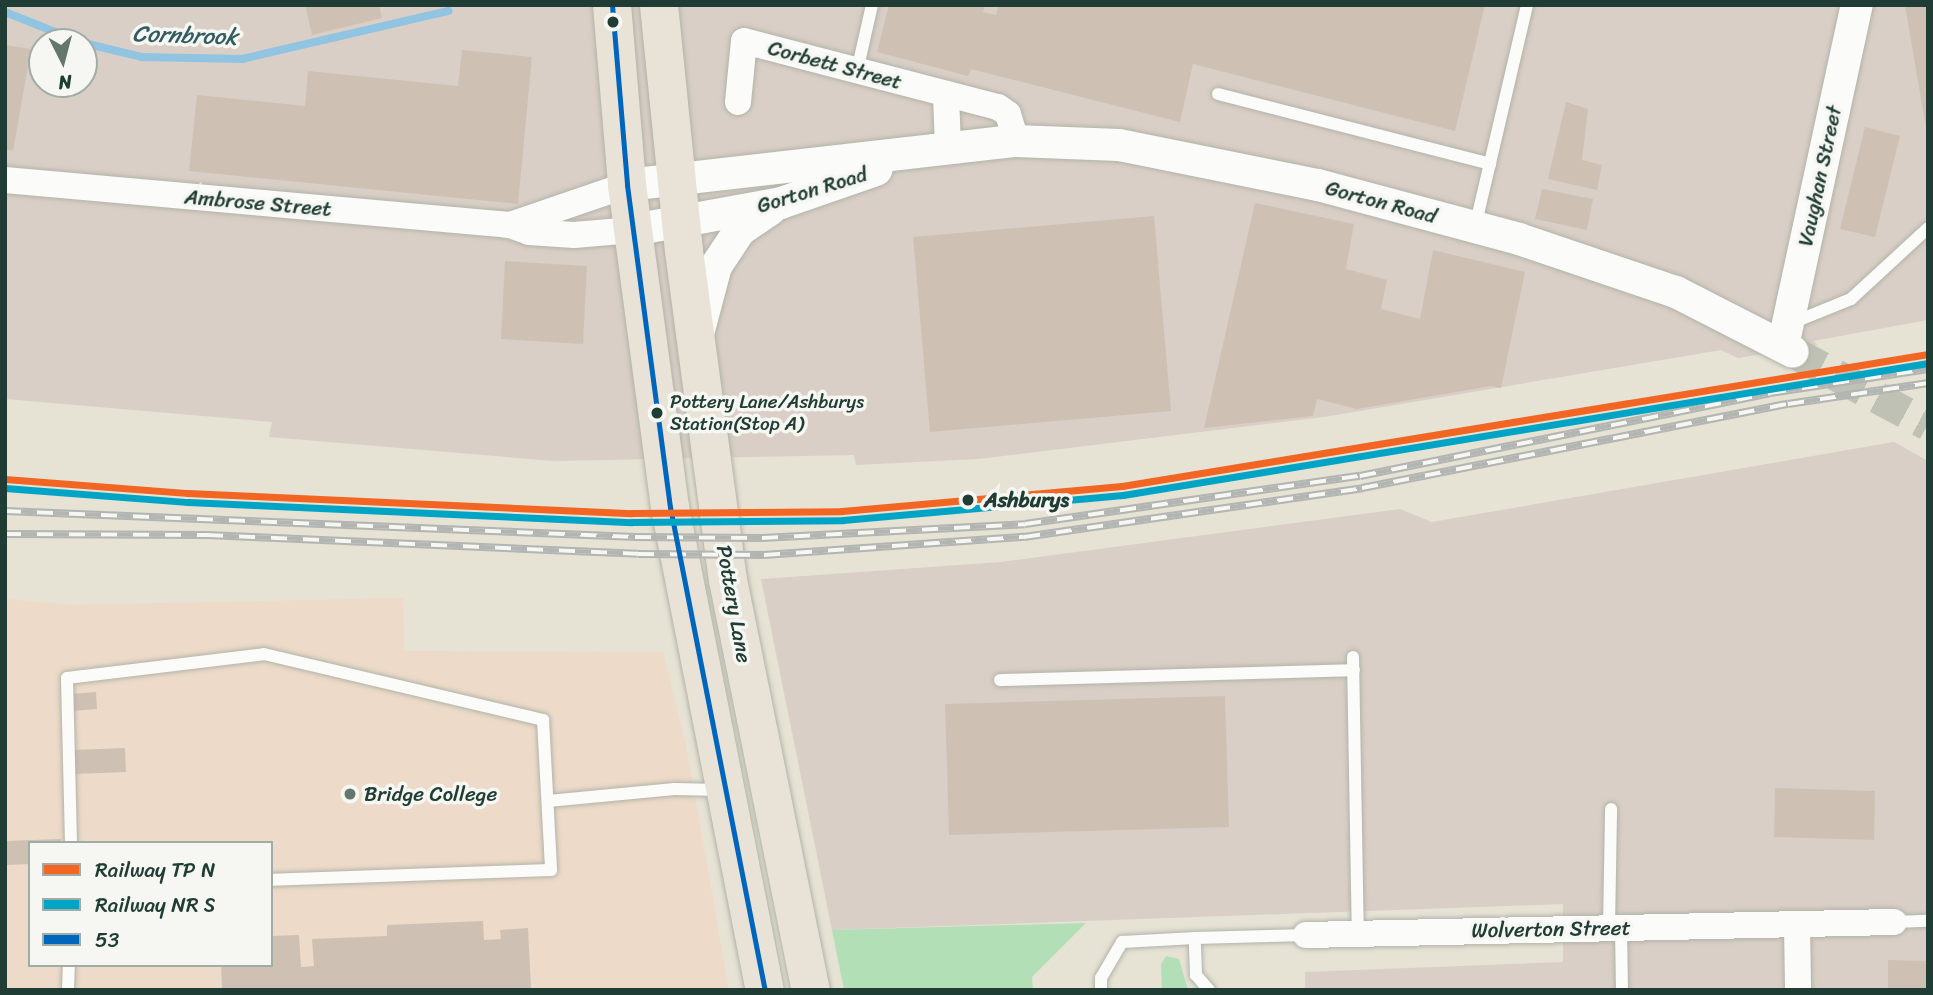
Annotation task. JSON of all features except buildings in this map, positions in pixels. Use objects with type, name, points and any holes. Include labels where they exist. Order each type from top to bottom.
[{"type":"highway","name":"Pottery Lane","points":[[612,5],[627,185],[670,507],[765,990]]},
{"type":"highway","name":"Pottery Lane","points":[[659,5],[681,222],[728,580],[777,833],[811,990]]},
{"type":"highway","points":[[777,833],[797,990]]},
{"type":"street","name":"Vaughan Street","points":[[1788,341],[1857,5]]},
{"type":"street","name":"Corbett Street","points":[[738,102],[744,41],[998,107],[1008,114],[1016,141]]},
{"type":"street","points":[[946,94],[948,149]]},
{"type":"street","name":"Gorton Road","points":[[627,185],[676,176],[1016,141],[1119,145],[1318,185],[1475,228],[1676,292],[1788,341]]},
{"type":"street","name":"Gorton Road","points":[[634,230],[781,203],[948,149]]},
{"type":"street","name":"Ambrose Street","points":[[5,180],[510,225],[529,232],[574,235],[634,230]]},
{"type":"street","name":"Ambrose Street","points":[[510,225],[627,185]]},
{"type":"street","points":[[696,342],[716,266],[740,230],[781,203]]},
{"type":"street","name":"Wolverton Street","points":[[1306,935],[1894,922]]},
{"type":"street","points":[[1797,924],[1798,990]]},
{"type":"lane","points":[[857,71],[872,5]]},
{"type":"lane","points":[[1475,228],[1527,5]]},
{"type":"lane","points":[[1218,94],[1490,164]]},
{"type":"lane","points":[[1788,341],[1851,299],[1928,228]]},
{"type":"lane","points":[[71,841],[67,678],[264,654],[543,720],[551,870],[273,880]]},
{"type":"lane","points":[[1000,680],[1354,664],[1358,933]]},
{"type":"lane","points":[[548,802],[674,789],[727,790]]},
{"type":"lane","points":[[1611,809],[1615,928],[1622,990]]},
{"type":"lane","points":[[1894,922],[1928,921]]},
{"type":"lane","points":[[1101,990],[1101,978],[1122,942],[1306,935]]},
{"type":"lane","points":[[1195,938],[1196,975],[1209,990]]},
{"type":"lane","points":[[68,990],[69,967]]},
{"type":"shaded area","points":[[5,5],[1928,5],[1928,320],[1813,341],[1818,345],[1738,358],[1721,350],[1324,417],[978,459],[856,465],[854,455],[553,461],[269,437],[272,422],[5,399]]},
{"type":"shaded area","points":[[1894,442],[1928,461],[1928,990],[1305,990],[1305,972],[1563,962],[1563,904],[832,930],[761,579],[1001,562],[1400,509],[1432,522]]},
{"type":"shaded area","name":"Bridge College","points":[[403,598],[404,651],[663,652],[686,746],[729,990],[5,990],[5,599],[71,605]]},
{"type":"green space","points":[[1086,923],[1032,977],[1033,990],[844,990],[832,930]]},
{"type":"green space","points":[[1166,956],[1179,959],[1188,990],[1162,990],[1161,964]]},
{"type":"waterway","name":"Cornbrook","points":[[98,46],[142,57],[242,59],[449,11]]},
{"type":"waterway","name":"Cornbrook","points":[[5,12],[45,28]]},
{"type":"tunnel","points":[[1793,352],[1928,425]]},
{"type":"railway","points":[[5,511],[635,537],[762,538],[1025,524],[1360,476],[1770,393],[1928,369]]},
{"type":"railway","points":[[5,534],[207,535],[638,554],[764,555],[1024,537],[1362,488],[1788,404],[1928,383]]},
{"type":"transit line","name":"53","points":[[612,5],[627,185],[670,507],[765,990]]},
{"type":"transit line","points":[[5,479],[188,493],[632,513],[842,511],[1122,486],[1928,354]]},
{"type":"transit line","points":[[5,488],[188,502],[632,522],[843,520],[1123,495],[1928,363]]},
{"type":"place","name":"Pottery Lane/Ashburys Station(Stop A)","points":[[657,413]]},
{"type":"place","name":"Ashburys","points":[[968,500]]},
{"type":"place","name":"Bridge College","points":[[350,794]]}]
